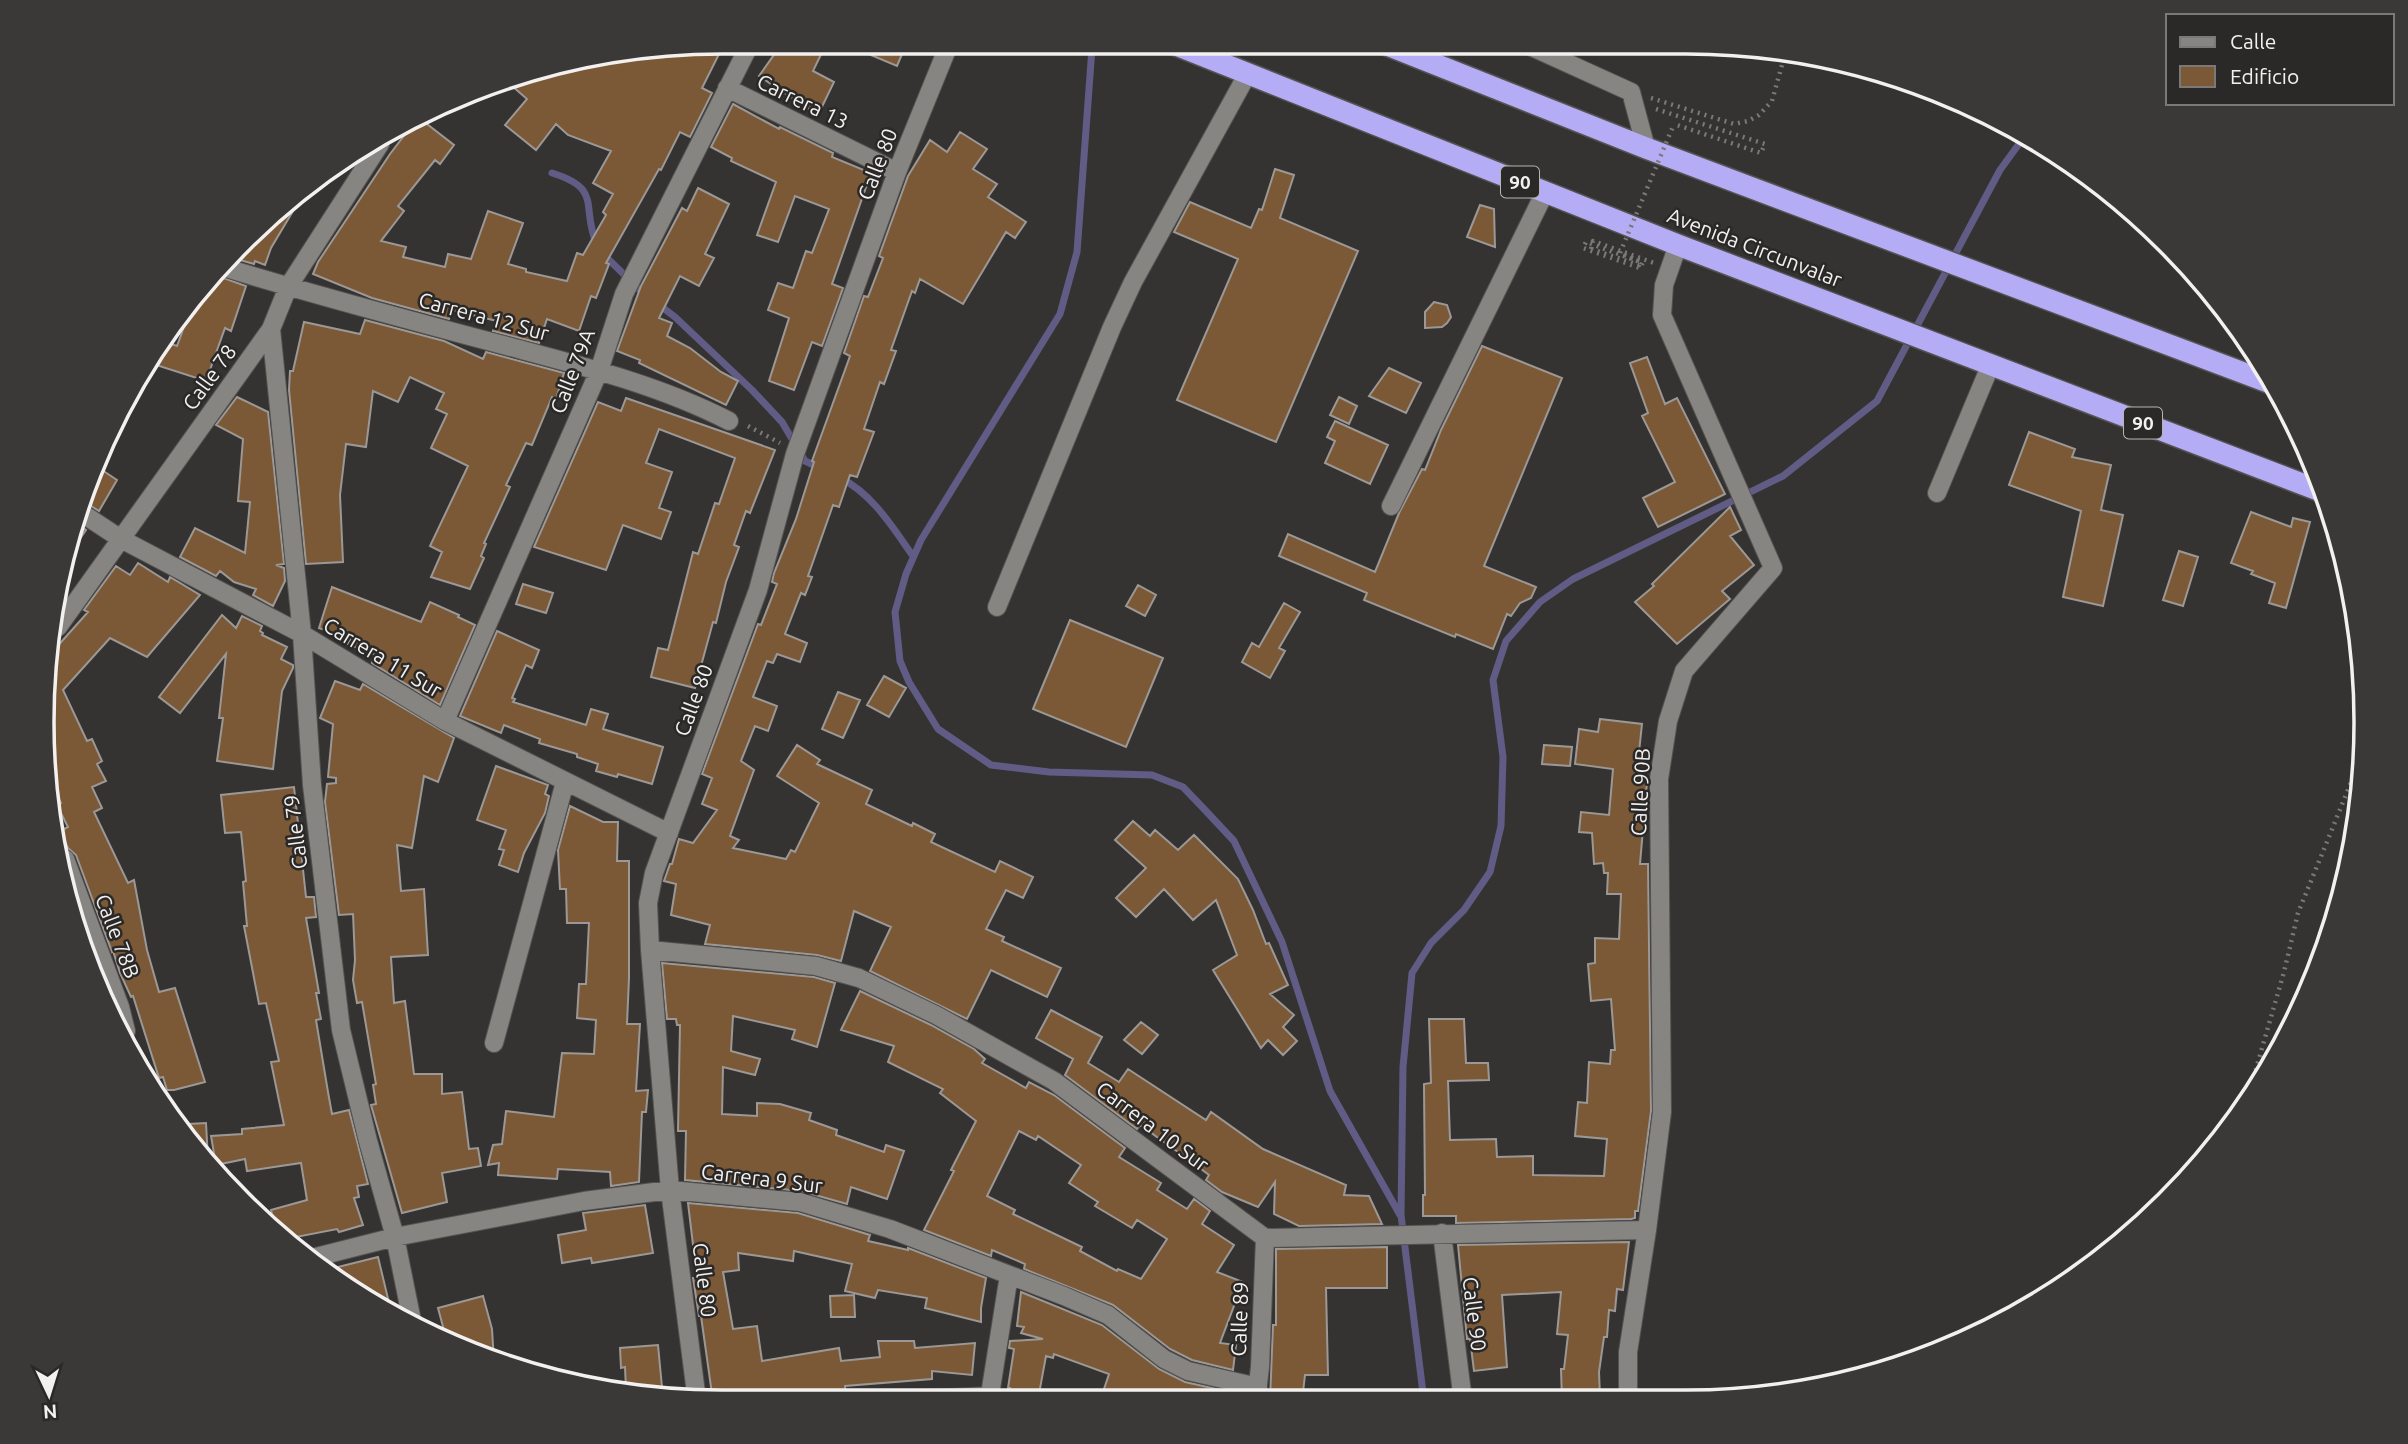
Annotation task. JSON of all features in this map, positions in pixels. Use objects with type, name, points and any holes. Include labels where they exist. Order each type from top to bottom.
[{"type":"highway","name":"Avenida Circunvalar","points":[[1199,54],[1678,244],[2311,487]]},
{"type":"highway","points":[[1429,54],[1646,148],[2258,378]]},
{"type":"street","name":"Calle 79A","points":[[445,721],[599,371],[624,294],[745,54]]},
{"type":"street","name":"Calle 80","points":[[695,1389],[670,1190],[648,903],[654,873],[758,590],[798,446],[897,172],[945,54]]},
{"type":"street","points":[[1545,54],[1632,97],[1646,148]]},
{"type":"street","points":[[998,607],[1112,327],[1133,282],[1248,73]]},
{"type":"street","name":"Carrera 13","points":[[727,88],[897,172]]},
{"type":"street","name":"Calle 78","points":[[62,621],[271,329],[288,287],[375,152]]},
{"type":"street","points":[[1391,506],[1545,192]]},
{"type":"street","name":"Calle 90B","points":[[1628,1390],[1628,1352],[1662,1112],[1660,779],[1668,721],[1684,671],[1773,568],[1662,315],[1664,285],[1678,244]]},
{"type":"street","name":"Carrera 12 Sur","points":[[231,270],[599,371],[701,407],[729,421]]},
{"type":"street","name":"Calle 79","points":[[271,329],[302,635],[312,785],[341,1030],[395,1237],[410,1312]]},
{"type":"street","points":[[1937,493],[1991,364]]},
{"type":"street","name":"Carrera 11 Sur","points":[[87,517],[121,539],[302,635],[445,721],[669,834]]},
{"type":"street","points":[[494,1043],[565,782]]},
{"type":"street","name":"Calle 78B","points":[[75,885],[122,1015]]},
{"type":"street","name":"Carrera 10 Sur","points":[[650,950],[816,966],[859,978],[936,1015],[1055,1081],[1265,1238]]},
{"type":"street","name":"Carrera 9 Sur","points":[[321,1256],[395,1237],[584,1201],[670,1190],[776,1199],[811,1205],[890,1229],[1108,1315],[1164,1359],[1188,1371],[1245,1390]]},
{"type":"street","points":[[1265,1238],[1647,1230]]},
{"type":"street","name":"Calle 90","points":[[1442,1233],[1462,1390]]},
{"type":"street","name":"Calle 89","points":[[1257,1390],[1265,1238]]},
{"type":"street","points":[[991,1390],[1009,1275]]},
{"type":"path","points":[[1632,97],[1734,124],[1748,121],[1759,115],[1772,101],[1783,62]]},
{"type":"path","points":[[1632,97],[1765,144],[1761,153],[1674,124],[1620,253],[1643,262],[1640,268],[1583,248],[1586,242],[1640,262],[1639,265],[1591,249],[1593,241],[1670,268]]},
{"type":"path","points":[[729,421],[798,446]]},
{"type":"path","points":[[2256,1069],[2298,913],[2350,784]]},
{"type":"building","points":[[719,54],[702,88],[712,93],[690,137],[680,132],[661,170],[659,169],[606,263],[609,264],[596,298],[591,296],[579,331],[547,319],[539,343],[493,331],[497,321],[451,310],[449,319],[372,298],[313,274],[318,262],[390,154],[405,135],[426,123],[454,145],[440,164],[435,160],[398,206],[404,211],[381,241],[406,247],[403,257],[445,267],[448,254],[471,259],[488,211],[523,223],[508,264],[526,269],[526,272],[567,281],[577,253],[583,255],[606,215],[603,212],[613,194],[593,183],[611,151],[568,135],[556,124],[536,150],[505,125],[527,99],[514,88],[592,67],[635,60]]},
{"type":"building","points":[[775,54],[821,54],[813,71],[834,82],[818,115],[759,76]]},
{"type":"building","points":[[868,54],[902,54],[897,66]]},
{"type":"building","points":[[733,104],[779,129],[780,127],[833,153],[832,157],[871,173],[832,284],[843,288],[822,346],[812,342],[794,390],[769,381],[789,318],[768,310],[778,283],[793,288],[806,251],[812,253],[829,209],[795,196],[778,242],[757,235],[776,182],[731,161],[732,158],[711,147]]},
{"type":"building","points":[[960,132],[987,149],[973,169],[997,184],[988,197],[1026,222],[1015,238],[1006,232],[963,304],[920,279],[915,293],[912,291],[891,350],[896,351],[884,384],[880,382],[864,429],[874,432],[857,477],[850,475],[839,507],[833,505],[808,576],[812,577],[805,595],[801,593],[785,634],[807,643],[800,662],[777,654],[773,663],[767,661],[753,697],[777,706],[768,731],[755,726],[741,761],[754,770],[730,836],[739,840],[733,848],[786,859],[791,850],[795,852],[819,803],[777,776],[797,745],[820,760],[817,764],[872,790],[866,804],[935,834],[931,842],[995,872],[1000,861],[1033,877],[1023,898],[1006,890],[986,929],[1004,937],[1002,941],[1061,968],[1047,997],[991,970],[967,1019],[870,971],[891,927],[854,911],[841,961],[817,955],[705,944],[710,925],[671,915],[676,884],[664,881],[679,839],[693,843],[717,810],[702,804],[712,778],[702,774],[758,624],[761,625],[777,584],[772,582],[774,573],[796,519],[814,462],[812,461],[850,356],[844,353],[864,296],[868,297],[883,258],[879,256],[908,176],[930,140],[947,152]]},
{"type":"building","points":[[1275,169],[1294,175],[1280,218],[1358,251],[1276,442],[1177,400],[1238,259],[1174,232],[1190,202],[1251,228],[1259,209],[1262,210]]},
{"type":"building","points":[[698,188],[729,204],[705,254],[714,258],[699,286],[680,276],[659,318],[672,323],[667,336],[690,348],[721,372],[738,381],[726,405],[639,363],[640,360],[617,351],[641,286],[682,208],[687,211]]},
{"type":"building","points":[[1480,205],[1494,209],[1495,247],[1467,237]]},
{"type":"building","points":[[293,210],[271,248],[265,265],[255,261],[254,264],[240,260]]},
{"type":"building","points":[[224,278],[246,286],[231,331],[225,328],[206,381],[158,366],[172,344],[177,346],[184,326]]},
{"type":"building","points":[[1434,302],[1447,305],[1451,317],[1442,327],[1425,328],[1425,312]]},
{"type":"building","points":[[365,320],[444,341],[483,359],[486,352],[564,373],[556,399],[552,397],[532,445],[526,443],[506,485],[510,487],[484,543],[486,544],[481,556],[484,558],[470,589],[431,577],[442,552],[430,546],[468,466],[431,448],[447,414],[436,409],[444,393],[410,377],[398,402],[373,391],[366,447],[346,444],[340,495],[343,562],[306,564],[289,390],[290,371],[293,371],[304,322],[360,334]]},
{"type":"building","points":[[1482,346],[1562,378],[1484,566],[1536,587],[1531,598],[1520,603],[1511,616],[1507,614],[1493,649],[1456,634],[1455,637],[1364,600],[1367,593],[1279,556],[1288,534],[1375,572],[1399,513],[1422,469],[1425,470],[1441,430]]},
{"type":"building","points":[[1647,357],[1665,404],[1677,398],[1725,494],[1658,527],[1643,498],[1675,482],[1642,416],[1648,413],[1630,363]]},
{"type":"building","points":[[1389,368],[1421,383],[1406,413],[1369,396]]},
{"type":"building","points":[[237,397],[268,412],[284,564],[276,565],[284,568],[285,581],[273,606],[253,595],[256,589],[234,582],[220,571],[216,576],[180,557],[195,528],[245,553],[250,502],[238,501],[243,439],[216,425]]},
{"type":"building","points":[[1339,397],[1357,406],[1349,424],[1330,415]]},
{"type":"building","points":[[626,398],[775,450],[750,513],[746,511],[734,545],[739,547],[726,582],[716,623],[713,622],[695,688],[651,677],[658,648],[668,650],[693,552],[698,554],[715,503],[719,504],[735,458],[659,429],[646,463],[672,472],[659,508],[671,512],[661,539],[623,525],[606,570],[534,547],[598,402],[621,411]]},
{"type":"building","points":[[1335,421],[1388,445],[1370,484],[1325,463],[1335,441],[1327,437]]},
{"type":"building","points":[[2029,432],[2075,449],[2072,457],[2111,465],[2101,510],[2123,515],[2103,606],[2063,597],[2081,511],[2009,485]]},
{"type":"building","points":[[103,471],[117,480],[99,511],[91,506]]},
{"type":"building","points":[[1730,507],[1741,530],[1730,536],[1754,565],[1722,591],[1730,599],[1677,644],[1635,602],[1654,586],[1652,584]]},
{"type":"building","points":[[2251,512],[2291,527],[2293,518],[2310,522],[2286,608],[2269,603],[2275,583],[2231,563]]},
{"type":"building","points":[[2179,551],[2198,557],[2183,606],[2163,600]]},
{"type":"building","points":[[138,563],[168,582],[170,577],[200,595],[147,657],[110,638],[63,690],[87,741],[92,739],[102,761],[97,764],[106,781],[92,787],[102,808],[94,812],[128,883],[134,880],[147,950],[159,992],[175,988],[205,1082],[174,1090],[167,1090],[163,1077],[159,1078],[133,996],[131,997],[120,973],[76,855],[65,843],[63,829],[68,827],[60,812],[56,766],[54,722],[59,644],[88,612],[84,610],[116,566],[130,575]]},
{"type":"building","points":[[523,584],[553,593],[546,613],[516,604]]},
{"type":"building","points":[[1138,585],[1156,595],[1145,616],[1126,606]]},
{"type":"building","points":[[332,587],[421,622],[430,602],[475,625],[440,705],[372,663],[375,655],[348,644],[351,638],[319,628]]},
{"type":"building","points":[[1284,603],[1300,612],[1279,648],[1285,651],[1270,678],[1242,662],[1252,643],[1259,647]]},
{"type":"building","points":[[222,615],[236,628],[242,616],[262,626],[262,635],[287,647],[281,659],[293,665],[282,691],[273,769],[217,761],[223,718],[219,718],[226,654],[180,713],[159,697]]},
{"type":"building","points":[[1070,620],[1163,658],[1126,747],[1033,709]]},
{"type":"building","points":[[497,631],[539,650],[532,668],[526,665],[512,698],[515,699],[513,702],[586,725],[591,709],[608,714],[603,729],[663,747],[652,784],[596,771],[598,764],[577,757],[577,754],[539,743],[540,739],[504,725],[501,733],[460,716]]},
{"type":"building","points":[[884,676],[906,688],[889,717],[867,705]]},
{"type":"building","points":[[335,681],[360,690],[363,684],[454,738],[438,782],[424,776],[412,848],[397,845],[401,891],[424,889],[428,955],[391,957],[394,1003],[405,1001],[414,1074],[442,1074],[442,1094],[462,1092],[469,1149],[478,1148],[481,1166],[442,1173],[447,1202],[402,1213],[371,1105],[376,1104],[373,1085],[376,1084],[362,1002],[357,1003],[353,980],[353,914],[339,915],[325,802],[327,784],[336,783],[336,778],[328,777],[333,724],[320,718]]},
{"type":"building","points":[[838,692],[860,700],[843,738],[822,729]]},
{"type":"building","points":[[1600,719],[1642,724],[1636,780],[1647,782],[1640,864],[1648,864],[1651,1111],[1638,1211],[1635,1211],[1635,1218],[1631,1219],[1456,1223],[1456,1216],[1423,1216],[1424,1084],[1431,1083],[1429,1019],[1464,1019],[1466,1063],[1488,1063],[1489,1080],[1448,1081],[1450,1140],[1496,1139],[1497,1157],[1533,1156],[1533,1175],[1604,1176],[1607,1139],[1575,1136],[1578,1102],[1587,1103],[1589,1062],[1610,1064],[1611,1050],[1615,1050],[1611,999],[1591,1001],[1588,964],[1595,963],[1595,938],[1619,939],[1621,894],[1607,894],[1608,873],[1604,873],[1603,863],[1594,864],[1592,833],[1579,832],[1581,812],[1609,815],[1613,769],[1575,764],[1579,729],[1598,732]]},
{"type":"building","points":[[1544,745],[1572,747],[1570,766],[1542,764]]},
{"type":"building","points":[[496,766],[548,785],[545,794],[549,796],[545,813],[524,853],[518,872],[499,865],[504,850],[499,849],[506,830],[477,820]]},
{"type":"building","points":[[294,787],[306,897],[314,897],[316,917],[306,918],[319,993],[316,993],[321,1019],[316,1020],[332,1114],[349,1110],[368,1184],[357,1186],[359,1197],[354,1198],[363,1225],[339,1232],[337,1229],[297,1237],[272,1215],[271,1210],[307,1200],[301,1163],[247,1171],[245,1159],[222,1164],[214,1155],[211,1136],[242,1134],[242,1129],[284,1125],[271,1062],[279,1061],[266,1003],[259,1004],[244,926],[247,926],[243,882],[246,881],[241,832],[225,833],[221,795]]},
{"type":"building","points":[[570,806],[603,822],[618,822],[617,861],[629,861],[627,1024],[640,1024],[636,1091],[648,1090],[646,1112],[642,1112],[639,1182],[611,1186],[610,1172],[558,1169],[557,1179],[498,1175],[499,1163],[488,1165],[493,1145],[502,1144],[506,1111],[554,1117],[562,1053],[594,1054],[596,1020],[577,1018],[579,984],[586,984],[589,923],[567,923],[566,889],[560,889],[558,850]]},
{"type":"building","points":[[1133,821],[1150,836],[1155,830],[1178,850],[1194,835],[1238,879],[1266,944],[1269,943],[1288,985],[1270,994],[1294,1015],[1283,1027],[1297,1041],[1283,1055],[1268,1040],[1261,1048],[1213,970],[1237,955],[1216,900],[1193,920],[1164,889],[1136,917],[1116,898],[1146,868],[1115,840]]},
{"type":"building","points":[[662,963],[814,977],[835,983],[817,1047],[792,1039],[795,1030],[733,1016],[731,1051],[760,1059],[755,1075],[723,1067],[722,1114],[757,1116],[757,1103],[780,1104],[811,1113],[809,1120],[837,1130],[836,1135],[884,1152],[886,1145],[904,1151],[887,1199],[851,1187],[847,1204],[801,1191],[685,1180],[686,1131],[678,1131],[680,1025],[677,1025],[676,1019],[667,1019]]},
{"type":"building","points":[[860,991],[931,1025],[974,1049],[985,1059],[982,1063],[1026,1088],[1029,1082],[1054,1095],[1125,1148],[1119,1157],[1161,1183],[1157,1190],[1187,1209],[1194,1199],[1210,1211],[1202,1224],[1234,1245],[1217,1272],[1243,1282],[1220,1343],[1236,1345],[1233,1370],[1192,1360],[1170,1349],[1113,1305],[1024,1269],[1025,1264],[992,1250],[991,1256],[924,1230],[976,1121],[940,1093],[943,1089],[888,1062],[894,1046],[841,1030]],"holes":[[[1019,1131],[1036,1140],[1038,1136],[1081,1165],[1069,1183],[1098,1202],[1095,1206],[1132,1228],[1137,1220],[1167,1239],[1141,1279],[1118,1269],[1117,1271],[1080,1251],[1082,1247],[1013,1214],[1015,1210],[987,1196]]]},
{"type":"building","points":[[1051,1010],[1102,1037],[1088,1063],[1119,1082],[1128,1069],[1206,1120],[1211,1112],[1263,1149],[1346,1185],[1344,1195],[1369,1196],[1382,1224],[1299,1226],[1274,1214],[1275,1182],[1258,1207],[1222,1192],[1206,1180],[1209,1175],[1185,1157],[1140,1125],[1137,1129],[1065,1075],[1073,1059],[1036,1038]]},
{"type":"building","points":[[1141,1022],[1158,1035],[1142,1054],[1124,1040]]},
{"type":"building","points":[[206,1123],[207,1147],[192,1129],[189,1124]]},
{"type":"building","points":[[688,1203],[798,1213],[870,1235],[868,1241],[908,1248],[986,1278],[981,1322],[925,1308],[927,1298],[878,1290],[875,1298],[845,1291],[852,1264],[794,1251],[793,1261],[738,1253],[739,1270],[723,1272],[733,1329],[757,1326],[762,1361],[839,1348],[841,1361],[880,1357],[878,1341],[914,1341],[915,1348],[975,1343],[972,1375],[932,1371],[932,1379],[845,1386],[845,1390],[711,1390],[693,1278],[697,1278]]},
{"type":"building","points":[[645,1205],[653,1253],[592,1263],[591,1258],[562,1263],[558,1235],[586,1230],[583,1213]]},
{"type":"building","points":[[1629,1242],[1623,1290],[1617,1289],[1615,1311],[1609,1310],[1607,1337],[1604,1337],[1599,1372],[1600,1390],[1562,1390],[1561,1369],[1564,1369],[1568,1335],[1557,1334],[1561,1292],[1502,1295],[1507,1367],[1474,1371],[1470,1339],[1467,1339],[1458,1245]]},
{"type":"building","points":[[1387,1247],[1387,1288],[1326,1288],[1328,1375],[1305,1375],[1303,1390],[1270,1390],[1273,1325],[1276,1325],[1276,1249]]},
{"type":"building","points":[[378,1257],[388,1300],[351,1277],[337,1267]]},
{"type":"building","points":[[1021,1292],[1102,1325],[1159,1369],[1185,1382],[1221,1390],[1104,1390],[1109,1374],[1054,1354],[1053,1358],[1046,1356],[1040,1390],[1010,1390],[1014,1349],[1009,1348],[1010,1341],[1043,1339],[1021,1333],[1024,1327],[1017,1326]]},
{"type":"building","points":[[854,1295],[855,1317],[831,1317],[830,1296]]},
{"type":"building","points":[[483,1296],[492,1329],[493,1349],[443,1329],[438,1308]]},
{"type":"building","points":[[658,1345],[662,1387],[626,1382],[625,1367],[621,1368],[620,1348]]},
{"type":"waterway","points":[[1092,54],[1077,252],[1060,314],[921,540],[906,574],[895,612],[900,661],[909,682],[938,729],[991,765],[1049,772],[1152,775],[1183,787],[1234,841],[1282,942],[1330,1091],[1400,1215]]},
{"type":"waterway","points":[[1423,1390],[1401,1215],[1403,1067],[1412,973],[1431,943],[1464,910],[1490,872],[1501,826],[1503,757],[1493,680],[1506,641],[1540,602],[1573,579],[1783,476],[1877,401],[2000,170],[2019,144]]},
{"type":"waterway","points":[[552,173],[568,179],[585,193],[597,245]]},
{"type":"waterway","points":[[603,254],[645,295]]},
{"type":"waterway","points":[[658,304],[752,390],[782,422],[805,461],[820,468]]},
{"type":"waterway","points":[[840,478],[872,502],[913,556]]}]
